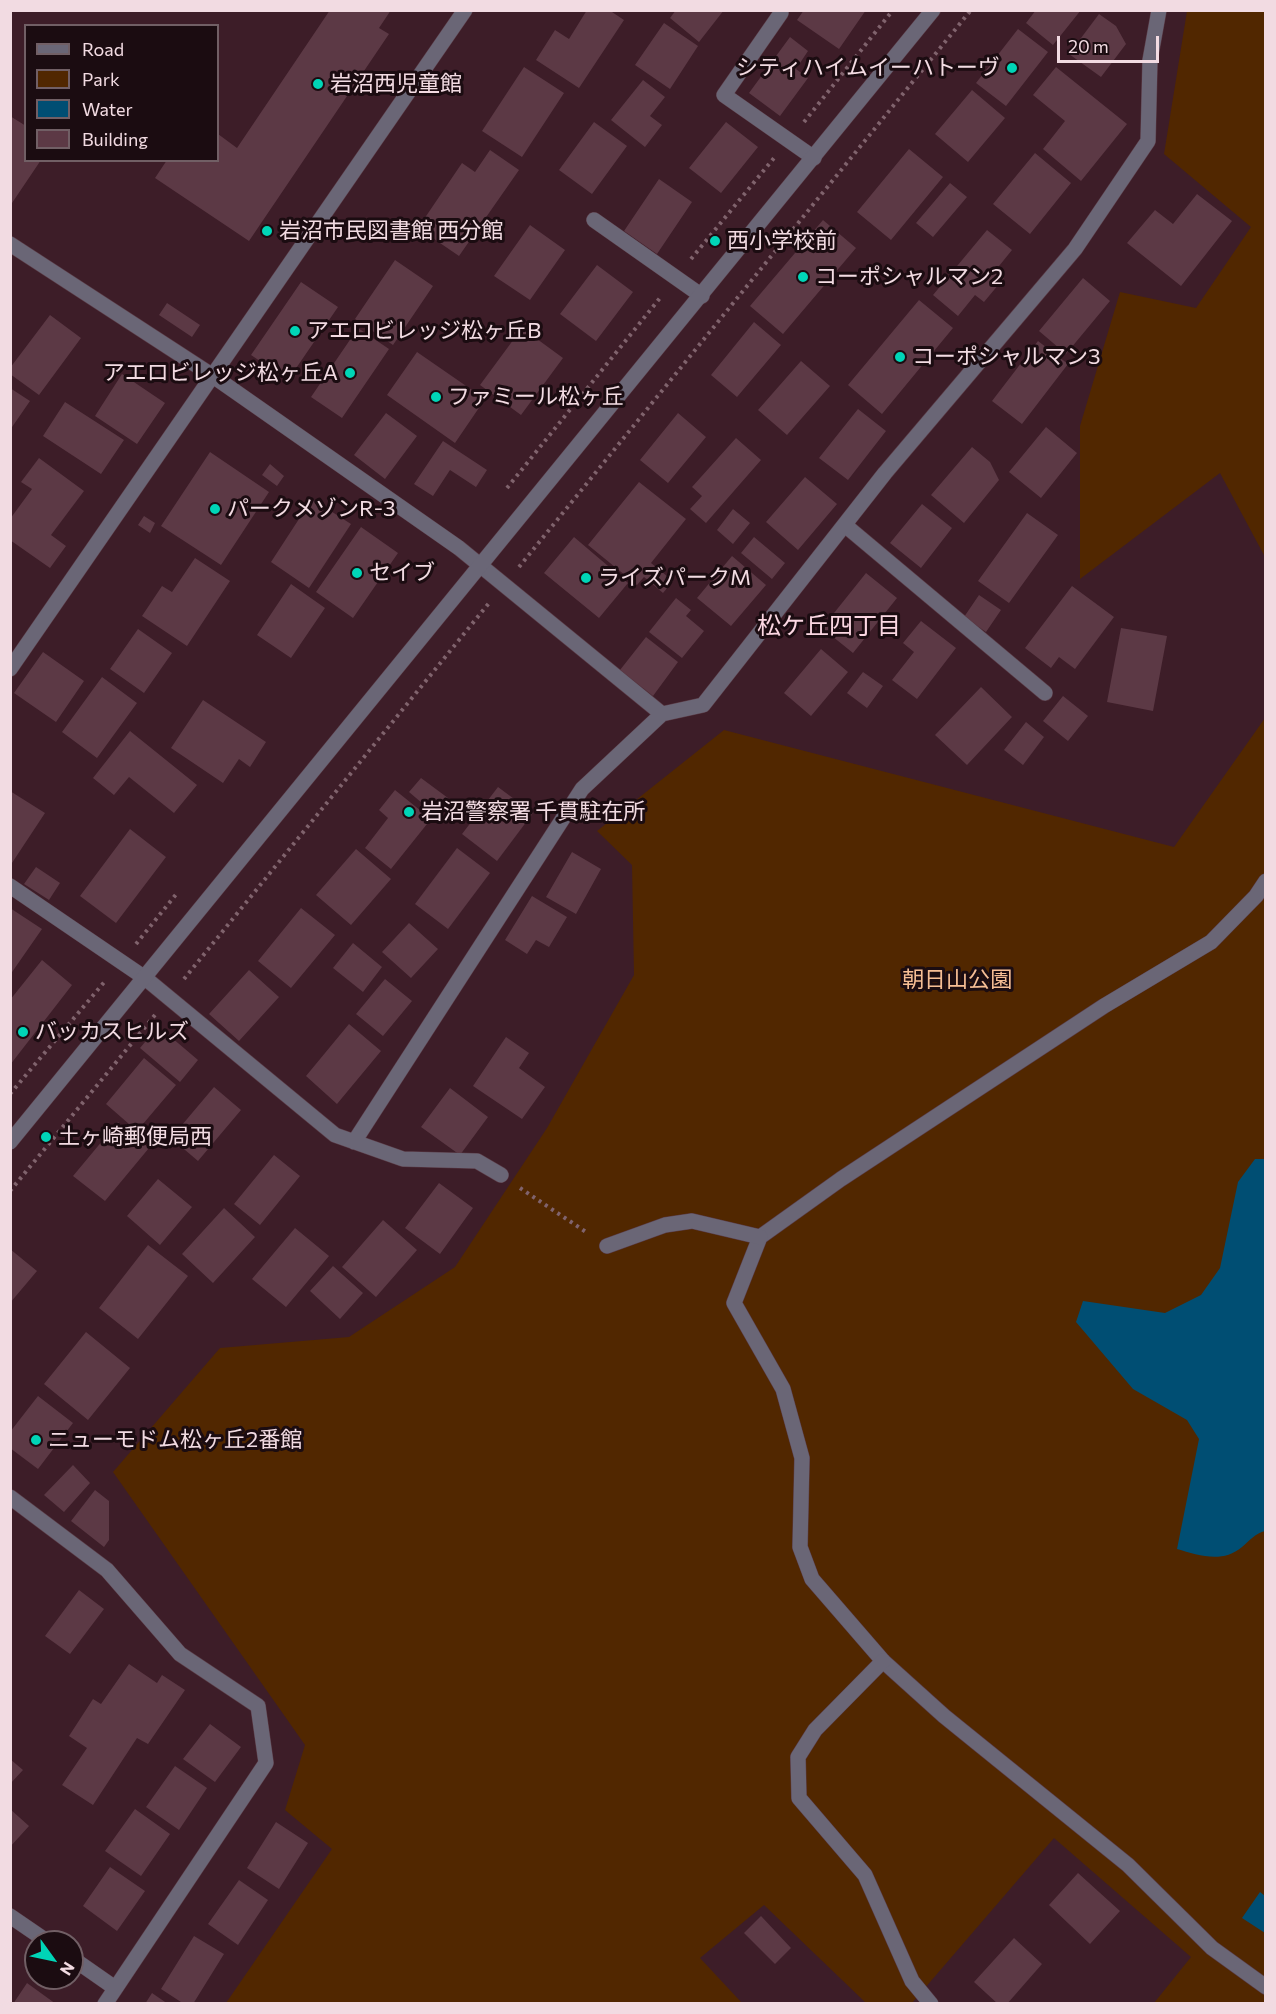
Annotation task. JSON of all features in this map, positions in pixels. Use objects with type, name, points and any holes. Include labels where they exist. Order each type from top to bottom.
[{"type":"street","points":[[10,669],[465,10]]},
{"type":"street","points":[[10,1142],[933,10]]},
{"type":"street","points":[[354,1142],[582,789],[662,714],[704,705],[846,526],[885,473],[1075,249],[1148,141],[1150,60],[1159,10]]},
{"type":"street","points":[[781,13],[724,94],[814,158]]},
{"type":"street","points":[[594,220],[702,296]]},
{"type":"street","points":[[12,248],[213,376],[479,564],[662,714]]},
{"type":"street","points":[[846,526],[1045,693]]},
{"type":"street","points":[[1266,881],[1256,896],[1211,942],[1104,1006],[841,1179],[760,1237],[734,1303],[783,1389],[802,1458],[801,1547],[812,1579],[883,1661],[944,1716],[1128,1865],[1212,1948],[1266,1988]]},
{"type":"street","points":[[10,886],[145,978],[335,1135],[403,1159],[477,1161],[501,1175]]},
{"type":"street","points":[[607,1246],[665,1225],[692,1221],[760,1237]]},
{"type":"street","points":[[10,1497],[107,1570],[180,1654],[258,1706],[266,1763],[105,2004]]},
{"type":"street","points":[[883,1661],[815,1730],[798,1757],[799,1798],[865,1875],[912,1981],[931,2004]]},
{"type":"street","points":[[10,1916],[30,1930]]},
{"type":"street","points":[[84,1966],[115,1988]]},
{"type":"path","points":[[501,1175],[607,1246]]},
{"type":"green space","points":[[1187,11],[1265,11],[1265,557],[1220,473],[1080,579],[1080,426],[1120,292],[1196,308],[1251,227],[1164,154]]},
{"type":"green space","name":"朝日山公園","points":[[1265,718],[1265,2003],[1154,2003],[1191,1957],[1054,1838],[912,2003],[866,2003],[764,1905],[700,1958],[742,2003],[226,2003],[332,1849],[285,1810],[305,1745],[113,1472],[220,1348],[349,1337],[455,1267],[547,1128],[634,975],[632,865],[597,831],[724,730],[1174,847]]},
{"type":"water","points":[[1255,1159],[1266,1159],[1265,1531],[1234,1552],[1210,1557],[1177,1549],[1199,1439],[1187,1420],[1133,1389],[1076,1322],[1083,1301],[1165,1313],[1201,1295],[1220,1268],[1238,1182]]},
{"type":"water","points":[[1260,1892],[1265,1896],[1265,1933],[1242,1918]]},
{"type":"building","name":"岩沼西児童館","points":[[330,10],[391,10],[379,28],[389,34],[249,241],[155,178],[166,162],[219,162],[219,135],[237,148]]},
{"type":"building","points":[[587,10],[609,10],[624,20],[579,88],[536,60],[555,30],[569,39]]},
{"type":"building","points":[[676,10],[724,10],[699,42],[670,18]]},
{"type":"building","points":[[804,10],[866,10],[839,49],[797,20]]},
{"type":"building","points":[[1036,10],[1081,10],[1053,45],[1026,23]]},
{"type":"building","points":[[1099,14],[1116,26],[1126,44],[1101,77],[1069,54]]},
{"type":"building","points":[[664,23],[698,46],[670,89],[635,65]]},
{"type":"building","name":"シティハイムイーハトーヴ","points":[[1018,29],[1048,52],[1006,106],[976,83]]},
{"type":"building","points":[[790,37],[808,51],[796,69],[808,78],[780,116],[749,93]]},
{"type":"building","points":[[524,67],[564,93],[522,157],[482,131]]},
{"type":"building","points":[[1056,67],[1127,124],[1081,181],[1043,149],[1065,121],[1033,95]]},
{"type":"building","points":[[643,80],[665,97],[650,116],[662,125],[645,147],[611,120]]},
{"type":"building","points":[[972,90],[1005,118],[968,162],[935,134]]},
{"type":"building","points":[[10,116],[24,125],[24,162],[40,162],[10,206]]},
{"type":"building","points":[[594,122],[627,146],[592,194],[559,170]]},
{"type":"building","points":[[726,122],[758,147],[721,193],[689,168]]},
{"type":"building","points":[[909,149],[943,177],[891,240],[857,212]]},
{"type":"building","points":[[490,150],[519,170],[459,256],[418,228],[462,163],[475,172]]},
{"type":"building","points":[[1035,153],[1071,183],[1030,234],[993,204]]},
{"type":"building","points":[[659,179],[692,202],[657,254],[624,231]]},
{"type":"building","points":[[950,183],[967,197],[933,237],[916,223]]},
{"type":"building","points":[[1197,194],[1232,221],[1181,286],[1127,243],[1155,210],[1173,224]]},
{"type":"building","name":"コーポシャルマン2","points":[[823,220],[856,248],[783,334],[750,306]]},
{"type":"building","points":[[530,225],[565,250],[530,300],[494,276]]},
{"type":"building","points":[[987,230],[1012,250],[995,271],[1004,278],[984,302],[975,295],[958,316],[933,295]]},
{"type":"building","points":[[395,260],[433,286],[393,345],[355,319]]},
{"type":"building","points":[[597,265],[633,292],[596,341],[560,314]]},
{"type":"building","points":[[1083,278],[1110,301],[1066,354],[1039,331]]},
{"type":"building","name":"アエロビレッジ松ヶ丘B","points":[[301,282],[338,307],[288,380],[251,355]]},
{"type":"building","name":"コーポシャルマン3","points":[[919,300],[953,328],[882,414],[848,385]]},
{"type":"building","points":[[167,303],[200,325],[192,337],[159,315]]},
{"type":"building","points":[[50,315],[81,338],[39,395],[10,374],[10,368]]},
{"type":"building","points":[[754,322],[781,345],[737,397],[711,375]]},
{"type":"building","name":"アエロビレッジ松ヶ丘A","points":[[358,328],[389,349],[342,418],[311,397]]},
{"type":"building","points":[[522,328],[563,358],[521,415],[480,385]]},
{"type":"building","points":[[1038,341],[1068,364],[1022,424],[992,401]]},
{"type":"building","name":"ファミール松ヶ丘","points":[[417,352],[485,399],[455,443],[387,395]]},
{"type":"building","points":[[801,361],[830,386],[787,435],[758,410]]},
{"type":"building","points":[[122,374],[165,403],[137,444],[95,416]]},
{"type":"building","points":[[10,388],[30,401],[10,430]]},
{"type":"building","points":[[65,402],[124,440],[101,474],[43,436]]},
{"type":"building","points":[[858,409],[886,431],[848,480],[819,458]]},
{"type":"building","points":[[386,413],[417,436],[385,479],[354,455]]},
{"type":"building","points":[[678,413],[706,437],[668,483],[640,460]]},
{"type":"building","points":[[1046,427],[1077,453],[1041,498],[1009,472]]},
{"type":"building","points":[[736,438],[761,460],[706,523],[690,509],[702,496],[692,487]]},
{"type":"building","points":[[443,441],[487,470],[476,487],[450,470],[433,496],[414,484]]},
{"type":"building","points":[[972,447],[990,462],[999,480],[964,523],[931,495]]},
{"type":"building","name":"パークメゾンR-3","points":[[210,452],[269,492],[221,565],[161,526]]},
{"type":"building","points":[[39,458],[84,491],[51,535],[66,546],[50,568],[10,540],[10,519],[32,489],[21,482]]},
{"type":"building","points":[[270,464],[284,476],[277,486],[262,475]]},
{"type":"building","points":[[805,477],[837,504],[798,550],[766,522]]},
{"type":"building","points":[[639,482],[686,519],[651,563],[673,581],[663,593],[644,577],[637,585],[588,545]]},
{"type":"building","points":[[312,499],[351,524],[309,588],[271,562]]},
{"type":"building","points":[[922,504],[952,528],[921,568],[890,543]]},
{"type":"building","points":[[733,509],[750,523],[733,544],[717,530]]},
{"type":"building","points":[[1027,513],[1058,535],[1009,603],[978,581]]},
{"type":"building","points":[[144,516],[155,523],[150,533],[138,525]]},
{"type":"building","name":"セイブ","points":[[361,527],[398,553],[353,618],[316,592]]},
{"type":"building","name":"ライズパークM","points":[[574,537],[628,583],[599,618],[544,573]]},
{"type":"building","points":[[754,537],[785,563],[772,579],[741,553]]},
{"type":"building","points":[[732,556],[766,585],[731,626],[697,598]]},
{"type":"building","points":[[195,558],[230,581],[187,646],[142,616],[162,586],[172,592]]},
{"type":"building","points":[[866,573],[897,598],[853,653],[822,628]]},
{"type":"building","points":[[291,584],[325,608],[291,658],[257,635]]},
{"type":"building","points":[[1072,586],[1114,617],[1075,669],[1059,657],[1051,668],[1025,648]]},
{"type":"building","points":[[979,595],[1001,610],[986,632],[964,617]]},
{"type":"building","points":[[676,598],[691,610],[686,616],[704,631],[682,658],[649,632]]},
{"type":"building","points":[[921,621],[956,648],[917,699],[892,680],[914,652],[903,643]]},
{"type":"building","points":[[1121,628],[1167,636],[1153,711],[1107,702]]},
{"type":"building","points":[[138,629],[172,653],[144,693],[110,669]]},
{"type":"building","points":[[646,637],[678,662],[653,696],[620,670]]},
{"type":"building","points":[[821,649],[848,672],[811,716],[784,693]]},
{"type":"building","points":[[43,652],[84,681],[56,722],[14,693]]},
{"type":"building","points":[[863,672],[883,686],[867,708],[847,693]]},
{"type":"building","points":[[102,677],[137,703],[97,758],[62,732]]},
{"type":"building","points":[[981,687],[1012,717],[967,765],[935,735]]},
{"type":"building","points":[[1063,696],[1088,716],[1068,741],[1043,721]]},
{"type":"building","points":[[203,700],[266,742],[250,767],[239,759],[223,783],[171,748]]},
{"type":"building","points":[[1026,722],[1044,737],[1023,765],[1004,750]]},
{"type":"building","points":[[130,731],[197,785],[174,813],[129,777],[114,795],[93,778]]},
{"type":"building","points":[[421,778],[448,798],[436,815],[409,792]]},
{"type":"building","points":[[498,787],[533,813],[497,861],[462,834]]},
{"type":"building","points":[[395,790],[431,819],[391,869],[365,848],[388,818],[379,810]]},
{"type":"building","points":[[10,791],[45,813],[10,866]]},
{"type":"building","points":[[130,829],[166,857],[116,923],[80,896]]},
{"type":"building","points":[[457,848],[490,873],[448,929],[415,904]]},
{"type":"building","points":[[356,849],[391,879],[351,925],[316,895]]},
{"type":"building","points":[[572,852],[601,869],[576,914],[546,897]]},
{"type":"building","points":[[36,867],[60,883],[49,900],[24,884]]},
{"type":"building","points":[[532,896],[567,917],[549,947],[536,940],[527,954],[505,940]]},
{"type":"building","points":[[10,908],[42,929],[10,975]]},
{"type":"building","points":[[301,908],[335,935],[291,988],[258,961]]},
{"type":"building","points":[[409,923],[438,949],[411,978],[382,952]]},
{"type":"building","points":[[353,943],[382,967],[363,992],[333,968]]},
{"type":"building","name":"バッカスヒルズ","points":[[42,960],[72,985],[10,1065],[10,1000]]},
{"type":"building","points":[[249,970],[279,997],[239,1041],[209,1014]]},
{"type":"building","points":[[385,979],[412,1001],[383,1036],[356,1014]]},
{"type":"building","points":[[349,1024],[381,1051],[337,1104],[306,1076]]},
{"type":"building","points":[[165,1032],[198,1060],[180,1082],[140,1048],[150,1036]]},
{"type":"building","points":[[506,1037],[529,1053],[519,1068],[545,1087],[522,1119],[473,1086]]},
{"type":"building","points":[[144,1058],[176,1085],[137,1131],[106,1104]]},
{"type":"building","points":[[214,1087],[241,1110],[198,1161],[171,1138]]},
{"type":"building","points":[[450,1088],[488,1117],[460,1155],[421,1127]]},
{"type":"building","points":[[118,1122],[149,1148],[105,1201],[73,1176]]},
{"type":"building","points":[[274,1155],[300,1176],[260,1225],[234,1204]]},
{"type":"building","points":[[158,1179],[192,1207],[160,1245],[127,1216]]},
{"type":"building","points":[[439,1183],[473,1208],[440,1254],[405,1228]]},
{"type":"building","points":[[224,1208],[255,1237],[213,1283],[182,1254]]},
{"type":"building","points":[[383,1220],[417,1250],[376,1297],[342,1267]]},
{"type":"building","points":[[295,1228],[329,1256],[286,1307],[252,1279]]},
{"type":"building","points":[[148,1245],[188,1276],[138,1339],[99,1308]]},
{"type":"building","points":[[10,1249],[37,1271],[10,1303]]},
{"type":"building","points":[[333,1266],[363,1293],[340,1319],[310,1291]]},
{"type":"building","points":[[86,1332],[130,1368],[88,1420],[44,1384]]},
{"type":"building","name":"ニューモドム松ヶ丘2番館","points":[[38,1396],[73,1423],[38,1469],[10,1448],[10,1432]]},
{"type":"building","points":[[73,1465],[90,1483],[64,1512],[44,1495]]},
{"type":"building","points":[[95,1490],[109,1501],[109,1540],[104,1547],[71,1521]]},
{"type":"building","points":[[79,1590],[104,1609],[70,1654],[45,1636]]},
{"type":"building","points":[[129,1664],[157,1683],[162,1675],[185,1690],[148,1744],[137,1738],[93,1805],[62,1785],[87,1748],[69,1736],[93,1699],[101,1704]]},
{"type":"building","points":[[210,1724],[241,1747],[215,1782],[183,1759]]},
{"type":"building","points":[[10,1759],[23,1770],[10,1784]]},
{"type":"building","points":[[175,1766],[207,1788],[179,1830],[146,1807]]},
{"type":"building","points":[[10,1809],[29,1826],[10,1847]]},
{"type":"building","points":[[135,1809],[170,1834],[141,1876],[105,1851]]},
{"type":"building","points":[[276,1822],[308,1843],[279,1889],[247,1868]]},
{"type":"building","points":[[110,1867],[145,1891],[117,1931],[83,1906]]},
{"type":"building","points":[[1078,1873],[1120,1911],[1090,1944],[1049,1905]]},
{"type":"building","points":[[239,1880],[268,1900],[238,1945],[208,1924]]},
{"type":"building","points":[[761,1916],[791,1948],[775,1964],[744,1933]]},
{"type":"building","points":[[194,1936],[224,1954],[193,2004],[184,2004],[161,1989]]},
{"type":"building","points":[[1014,1938],[1042,1964],[1007,2004],[998,2004],[974,1982]]},
{"type":"building","points":[[24,1988],[24,1990],[37,1990],[56,2004],[13,2004]]},
{"type":"building","points":[[152,1993],[168,2004],[145,2004]]},
{"type":"place","name":"シティハイムイーハトーヴ","points":[[1012,68]]},
{"type":"place","name":"岩沼西児童館","points":[[318,84]]},
{"type":"place","name":"岩沼市民図書館 西分館","points":[[267,231]]},
{"type":"place","name":"西小学校前","points":[[715,241]]},
{"type":"place","name":"コーポシャルマン2","points":[[803,277]]},
{"type":"place","name":"アエロビレッジ松ヶ丘B","points":[[295,331]]},
{"type":"place","name":"コーポシャルマン3","points":[[900,357]]},
{"type":"place","name":"アエロビレッジ松ヶ丘A","points":[[350,373]]},
{"type":"place","name":"ファミール松ヶ丘","points":[[436,397]]},
{"type":"place","name":"パークメゾンR-3","points":[[215,509]]},
{"type":"place","name":"セイブ","points":[[357,573]]},
{"type":"place","name":"ライズパークM","points":[[586,578]]},
{"type":"place","name":"岩沼警察署 千貫駐在所","points":[[409,812]]},
{"type":"place","name":"バッカスヒルズ","points":[[23,1032]]},
{"type":"place","name":"土ヶ崎郵便局西","points":[[46,1137]]},
{"type":"place","name":"ニューモドム松ヶ丘2番館","points":[[36,1440]]},
{"type":"district","name":"松ケ丘四丁目","points":[[829,626]]}]
